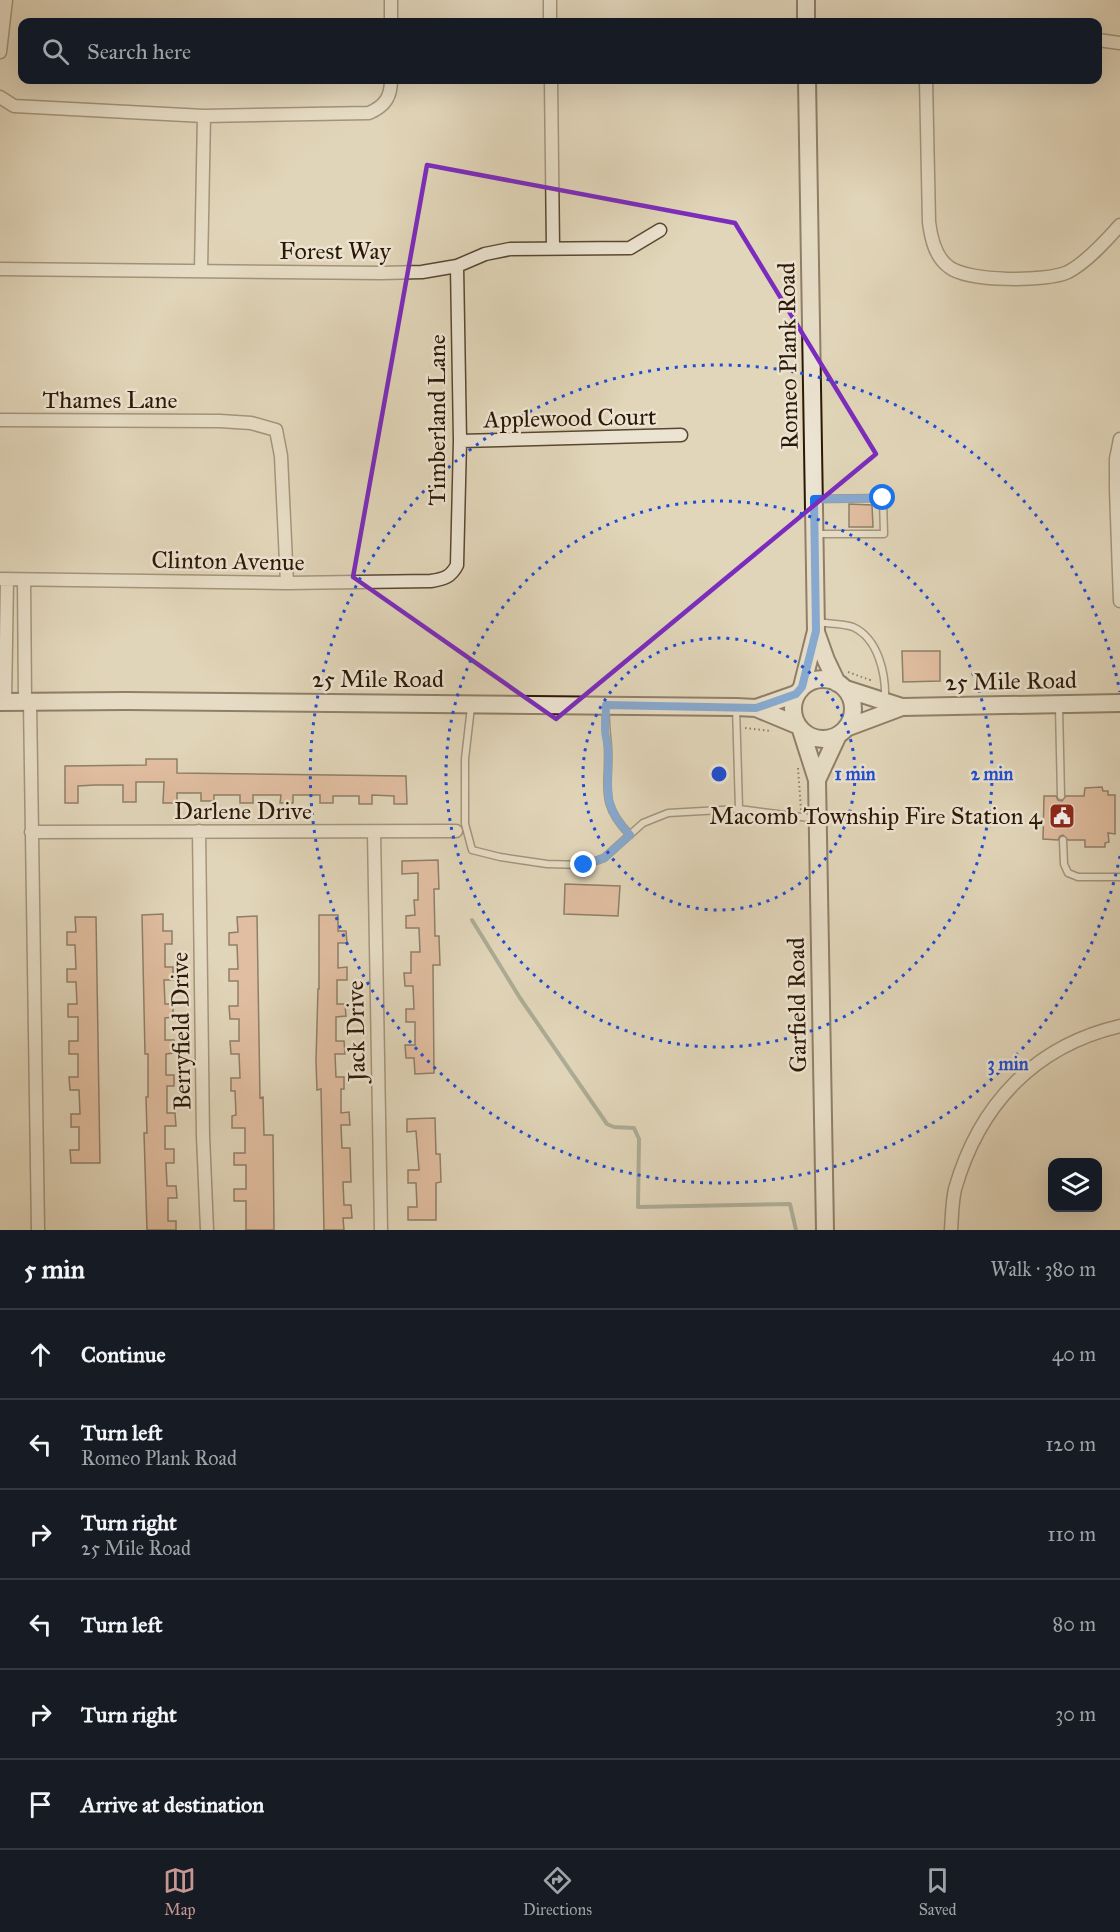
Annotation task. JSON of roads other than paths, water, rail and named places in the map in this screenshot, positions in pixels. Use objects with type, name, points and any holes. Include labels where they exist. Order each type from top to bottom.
[{"type":"street","points":[[0,52],[6,0]]},
{"type":"street","points":[[391,0],[391,18]]},
{"type":"street","points":[[550,0],[550,18]]},
{"type":"street","points":[[806,0],[806,18]]},
{"type":"street","points":[[1102,41],[1120,43]]},
{"type":"street","points":[[0,98],[14,106],[204,116],[369,113],[382,107],[391,93],[391,84]]},
{"type":"street","points":[[551,84],[553,248]]},
{"type":"street","name":"Romeo Plank Road","points":[[799,691],[815,627],[807,84]]},
{"type":"street","points":[[926,84],[929,222],[932,241],[940,257],[950,268],[978,278],[1047,278],[1068,272],[1086,259],[1120,225]]},
{"type":"street","points":[[201,270],[204,116]]},
{"type":"street","name":"Forest Way","points":[[0,269],[422,272],[458,266],[485,254],[510,249],[630,248],[660,231]]},
{"type":"street","name":"Timberland Lane","points":[[453,573],[457,565],[460,441],[458,266]]},
{"type":"street","name":"Thames Lane","points":[[0,420],[251,423],[276,430],[281,456],[287,583]]},
{"type":"street","name":"Applewood Court","points":[[460,441],[681,435]]},
{"type":"street","points":[[1120,439],[1116,459],[1120,601]]},
{"type":"street","name":"Clinton Avenue","points":[[3,579],[287,583],[431,581],[444,579],[453,573]]},
{"type":"street","points":[[2,702],[3,579]]},
{"type":"street","points":[[24,580],[38,1230]]},
{"type":"street","name":"Romeo Plank Road","points":[[815,627],[826,660],[843,681]]},
{"type":"street","points":[[819,679],[843,681],[851,698],[853,708],[851,719],[842,731],[828,738],[808,735],[799,727],[793,713],[799,691],[819,679]]},
{"type":"street","name":"25 Mile Road","points":[[843,681],[902,707]]},
{"type":"street","name":"25 Mile Road","points":[[756,708],[799,691]]},
{"type":"street","name":"25 Mile Road","points":[[2,702],[136,701],[736,707],[756,708],[799,727]]},
{"type":"street","name":"25 Mile Road","points":[[842,731],[902,707],[1120,704]]},
{"type":"street","name":"Garfield Road","points":[[799,727],[817,780]]},
{"type":"street","name":"Garfield Road","points":[[825,1230],[810,818],[817,780],[842,731]]},
{"type":"street","name":"Berryfield Drive","points":[[199,831],[203,1136],[207,1230]]},
{"type":"street","name":"Darlene Drive","points":[[31,832],[456,831]]},
{"type":"street","name":"Jack Drive","points":[[374,832],[381,1230]]},
{"type":"street","points":[[951,1230],[955,1191],[967,1154],[982,1124],[1006,1092],[1033,1065],[1058,1049],[1100,1031],[1120,1026]]},
{"type":"lane","points":[[814,499],[883,498],[884,534],[814,534]]},
{"type":"lane","points":[[815,627],[852,627],[864,634],[875,650],[881,666],[885,683],[885,700]]},
{"type":"lane","points":[[471,704],[465,759],[465,824],[472,850],[547,864],[584,865],[604,858],[643,823],[668,813],[739,809],[810,818]]},
{"type":"lane","points":[[1059,704],[1061,796]]},
{"type":"lane","points":[[606,705],[605,730],[608,746],[606,777],[610,803],[618,823],[630,835]]},
{"type":"lane","points":[[736,707],[739,809]]},
{"type":"lane","points":[[1063,840],[1064,864],[1068,873],[1078,877],[1120,877]]},
{"type":"waterway","points":[[472,920],[520,998],[607,1124],[614,1127],[634,1128],[639,1139],[638,1207],[790,1204],[796,1230]]},
{"type":"place","name":"Macomb Township Fire Station 4","points":[[1062,816]]}]
